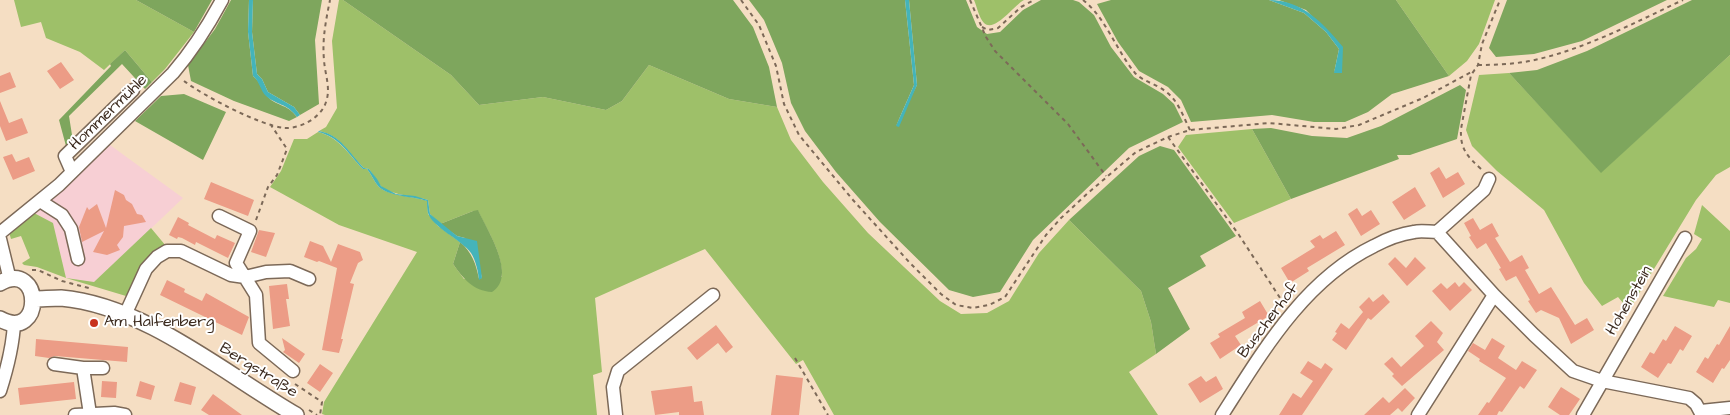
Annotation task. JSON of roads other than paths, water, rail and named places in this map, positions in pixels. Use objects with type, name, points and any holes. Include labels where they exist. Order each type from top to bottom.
[{"type":"main road","points":[[5,281],[18,280],[26,284],[34,299],[33,308],[22,321],[7,321]]},
{"type":"main road","name":"Bergstraße","points":[[34,299],[60,298],[94,305],[151,327],[296,415]]},
{"type":"street","name":"Hommermühle","points":[[0,233],[72,172],[172,73],[201,36],[222,0]]},
{"type":"street","points":[[72,172],[65,156],[133,90]]},
{"type":"street","points":[[1489,179],[1484,190],[1437,232],[1494,295],[1534,335],[1573,371],[1602,381],[1689,398],[1702,413],[1730,408]]},
{"type":"street","points":[[40,201],[62,215],[71,229],[78,259]]},
{"type":"street","points":[[219,216],[250,231],[236,263],[256,295],[259,343],[293,371]]},
{"type":"street","name":"Buscherhof","points":[[1222,415],[1291,314],[1318,284],[1360,253],[1395,235],[1415,231],[1437,232]]},
{"type":"street","name":"Hohenstein","points":[[1583,415],[1686,238]]},
{"type":"street","points":[[0,239],[5,281]]},
{"type":"street","points":[[125,316],[146,270],[157,257],[167,251],[181,251],[231,275],[245,277],[266,272],[290,270],[309,279]]},
{"type":"street","points":[[616,415],[613,387],[618,371],[713,295]]},
{"type":"street","points":[[1418,415],[1494,295]]},
{"type":"street","points":[[0,391],[12,346],[7,321]]},
{"type":"street","points":[[54,364],[83,368],[103,368]]},
{"type":"street","points":[[83,368],[90,414]]},
{"type":"street","points":[[76,415],[114,413],[124,415]]},
{"type":"water","points":[[249,0],[253,0],[252,32],[257,74],[262,79],[268,92],[294,107],[300,115],[297,117],[289,109],[266,96],[253,76],[248,32]]},
{"type":"water","points":[[905,0],[909,0],[917,85],[899,127],[896,126],[914,85]]},
{"type":"water","points":[[1269,0],[1292,4],[1302,9],[1311,14],[1328,30],[1343,47],[1342,73],[1334,73],[1339,49],[1326,32],[1304,13]]},
{"type":"water","points":[[319,131],[333,136],[344,145],[364,168],[369,169],[381,186],[396,194],[415,196],[428,200],[430,214],[457,236],[477,241],[482,278],[479,280],[477,266],[467,248],[431,218],[428,211],[427,201],[394,194],[382,190],[367,169],[363,169],[338,142]]},
{"type":"place","name":"Am Halfenberg","points":[[94,323]]}]
